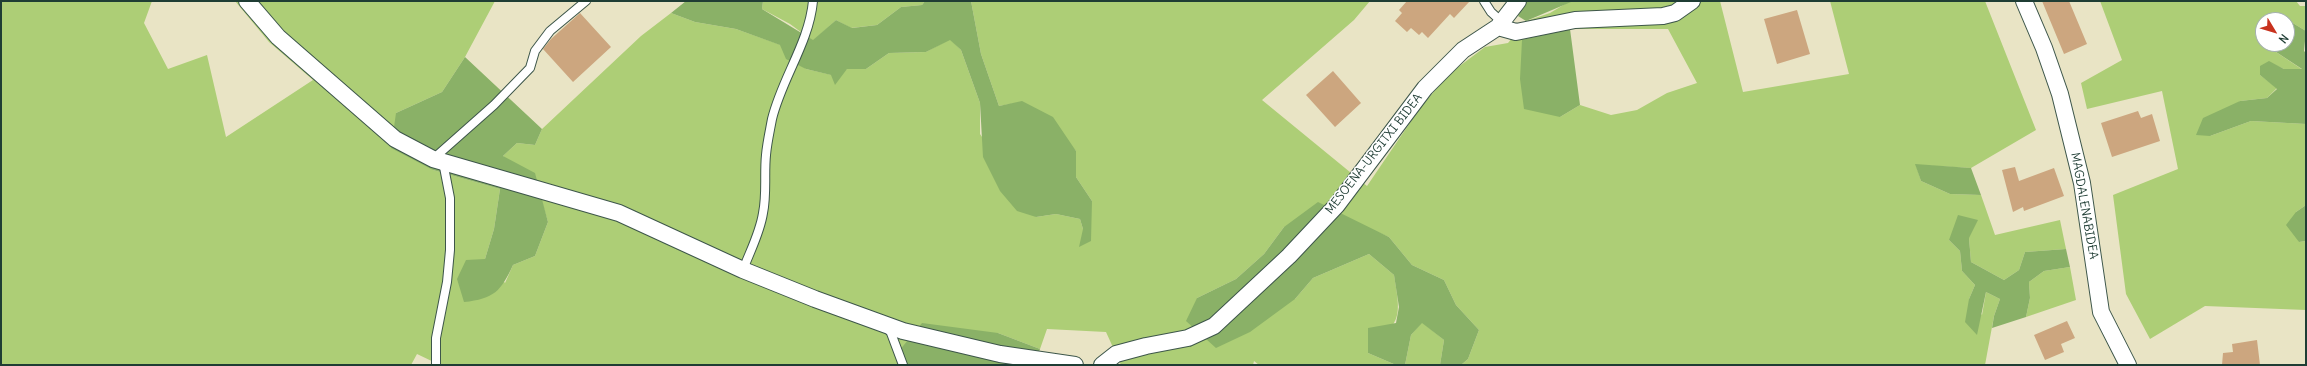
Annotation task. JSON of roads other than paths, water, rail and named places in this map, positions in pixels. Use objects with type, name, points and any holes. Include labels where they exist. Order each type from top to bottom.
[{"type":"street","points":[[247,1],[278,37],[395,139],[438,161],[619,213],[743,270],[903,331],[1000,354],[1075,365]]},
{"type":"street","name":"MESOENA-URGITXI BIDEA","points":[[1102,365],[1116,354],[1146,346],[1188,338],[1214,326],[1289,256],[1337,205],[1425,88],[1463,50],[1500,25],[1518,1]]},
{"type":"street","points":[[1500,25],[1516,32],[1575,20],[1663,16],[1675,13],[1692,1]]},
{"type":"street","name":"MAGDALENABIDEA","points":[[2024,1],[2044,48],[2060,94],[2082,183],[2101,312],[2128,365]]},
{"type":"lane","points":[[436,365],[436,338],[447,282],[450,250],[450,198],[438,161],[530,68],[534,51],[550,31],[586,1]]},
{"type":"lane","points":[[743,270],[759,231],[764,212],[766,154],[772,118],[786,76],[803,43],[812,16],[813,1]]},
{"type":"lane","points":[[1484,1],[1500,25]]},
{"type":"lane","points":[[885,324],[891,333],[903,365]]}]
